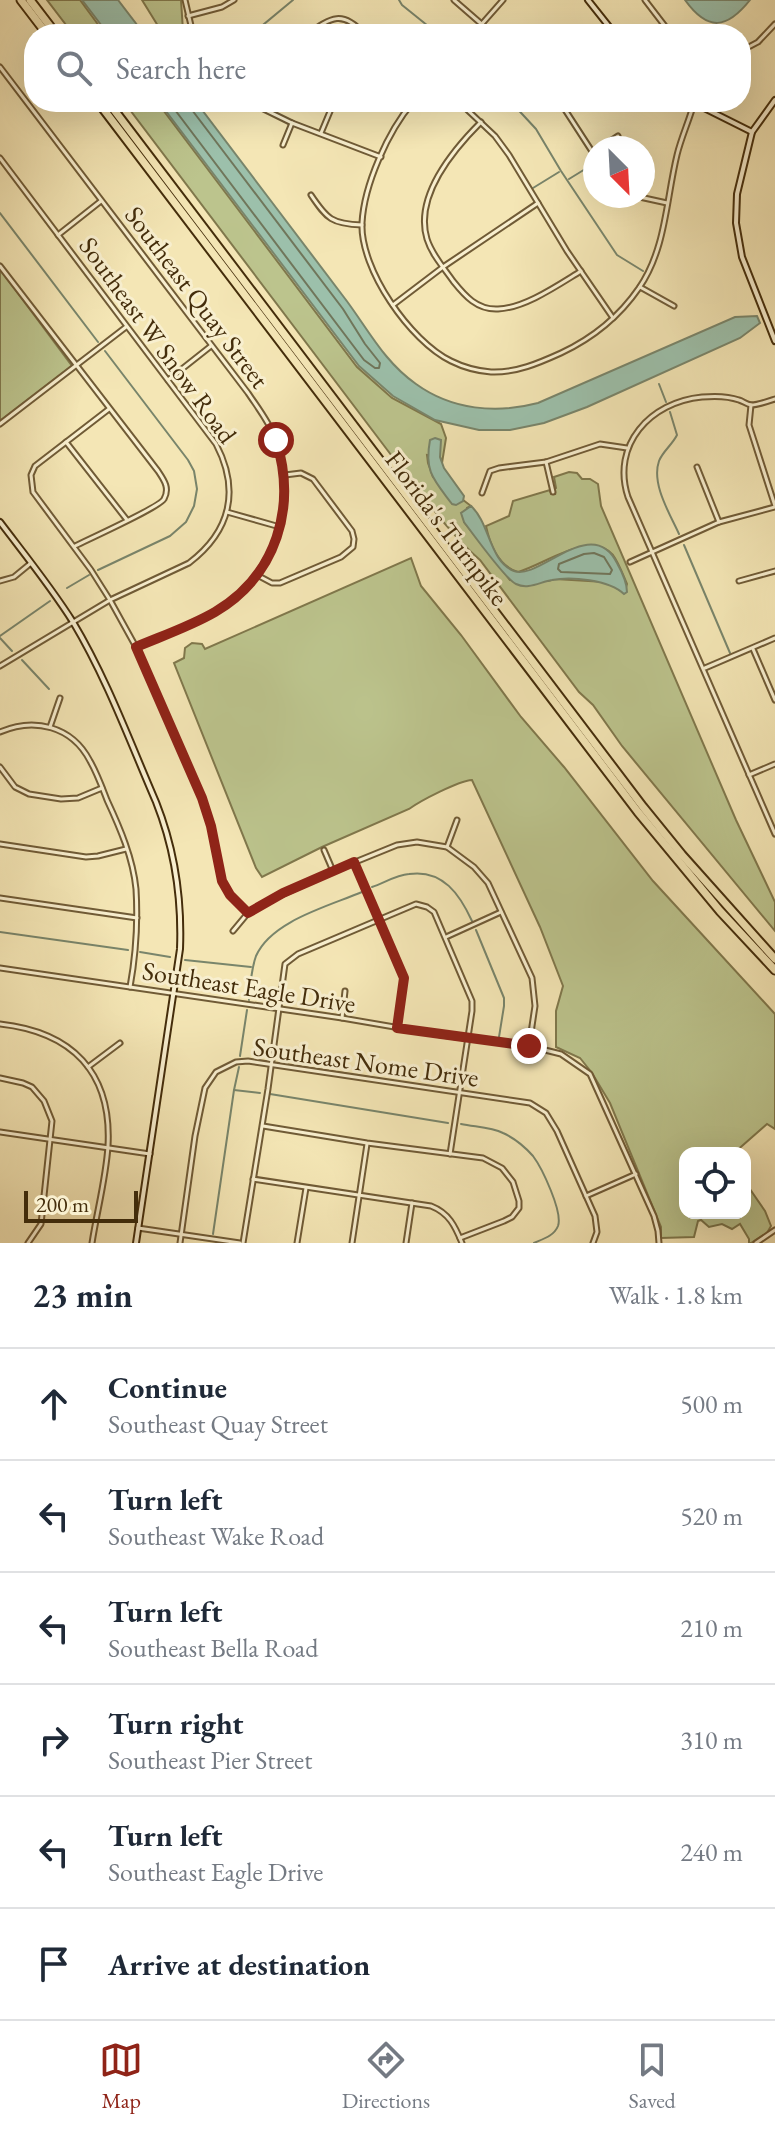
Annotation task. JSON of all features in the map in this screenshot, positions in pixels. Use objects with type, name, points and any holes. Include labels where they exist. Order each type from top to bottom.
[{"type":"highway","points":[[21,0],[39,24]]},
{"type":"highway","points":[[30,0],[48,24]]},
{"type":"highway","name":"Florida's Turnpike","points":[[106,112],[638,812],[711,901],[775,970]]},
{"type":"highway","name":"Florida's Turnpike","points":[[116,112],[643,807],[775,959]]},
{"type":"street","points":[[185,0],[190,24]]},
{"type":"street","points":[[188,16],[222,7],[234,0]]},
{"type":"street","points":[[454,0],[482,24],[503,0]]},
{"type":"street","points":[[588,0],[607,24]]},
{"type":"street","points":[[645,0],[663,24]]},
{"type":"street","points":[[322,24],[342,18],[354,24]]},
{"type":"street","points":[[751,46],[775,24]]},
{"type":"street","name":"Southeast Quay Street","points":[[0,67],[24,99]]},
{"type":"street","points":[[775,100],[752,132],[737,194],[736,223],[742,257],[775,341]]},
{"type":"street","name":"Southeast Quay Street","points":[[34,112],[248,393],[276,440],[285,475],[280,527],[257,575],[215,612],[136,647]]},
{"type":"street","points":[[269,112],[381,157]]},
{"type":"street","points":[[321,133],[330,112]]},
{"type":"street","points":[[406,112],[368,189],[362,225],[368,263],[393,305],[424,342],[449,360],[491,372],[539,363],[577,346],[602,330],[640,287],[660,245],[678,152],[690,112]]},
{"type":"street","points":[[470,112],[509,155],[613,318]]},
{"type":"street","points":[[567,112],[583,136]]},
{"type":"street","points":[[711,112],[752,132]]},
{"type":"street","points":[[481,122],[447,161],[429,201],[425,219],[427,238],[443,267],[473,302],[486,308],[500,309],[538,296],[581,271]]},
{"type":"street","points":[[283,145],[292,123]]},
{"type":"street","name":"Southeast W Snow Road","points":[[0,158],[216,444],[228,473],[227,512],[220,531],[200,554],[189,563],[110,600],[73,622]]},
{"type":"street","points":[[0,171],[6,167]]},
{"type":"street","points":[[311,195],[324,214],[335,222],[362,225]]},
{"type":"street","points":[[655,200],[667,203]]},
{"type":"street","points":[[58,235],[101,201]]},
{"type":"street","points":[[393,305],[538,203]]},
{"type":"street","points":[[0,266],[158,471],[167,488],[166,497],[160,505],[75,546]]},
{"type":"street","points":[[640,287],[674,306]]},
{"type":"street","points":[[0,424],[126,327]]},
{"type":"street","points":[[168,380],[211,346]]},
{"type":"street","points":[[775,399],[751,405],[731,398],[701,397],[666,408],[636,433],[627,448],[624,471],[625,490],[775,834]]},
{"type":"street","points":[[630,562],[719,522],[775,506],[749,425],[751,405]]},
{"type":"street","points":[[109,409],[35,466],[31,475],[33,492],[75,546],[136,647],[202,798],[222,881],[230,895],[248,913]]},
{"type":"street","points":[[66,442],[127,520]]},
{"type":"street","points":[[482,493],[490,471],[499,468],[546,462],[600,444],[627,448]]},
{"type":"street","points":[[546,462],[553,492]]},
{"type":"street","points":[[697,467],[719,522]]},
{"type":"street","points":[[257,575],[268,582],[280,583],[341,557],[353,547],[352,531],[313,479],[301,473],[285,475]]},
{"type":"street","points":[[227,512],[280,527]]},
{"type":"street","points":[[0,522],[73,622],[95,662],[164,822],[176,865],[181,917],[180,949],[136,1243]]},
{"type":"street","points":[[0,581],[14,577],[31,563]]},
{"type":"street","points":[[739,581],[775,571]]},
{"type":"street","points":[[0,666],[73,622]]},
{"type":"street","points":[[704,669],[775,638]]},
{"type":"street","points":[[752,648],[775,700]]},
{"type":"street","points":[[50,727],[60,698]]},
{"type":"street","points":[[0,732],[20,725],[50,727],[68,736],[89,759],[119,826],[135,885],[136,956],[130,987]]},
{"type":"street","points":[[749,775],[775,764]]},
{"type":"street","points":[[0,767],[15,787],[43,797],[78,798],[102,788]]},
{"type":"street","points":[[447,847],[457,820]]},
{"type":"street","points":[[233,931],[248,913],[283,893],[397,845],[417,842],[447,847],[474,867],[488,883],[532,978],[535,1006],[529,1046]]},
{"type":"street","points":[[0,844],[86,857],[126,849]]},
{"type":"street","points":[[324,850],[333,871]]},
{"type":"street","points":[[354,862],[404,978],[397,1028]]},
{"type":"street","points":[[0,898],[137,918]]},
{"type":"street","points":[[138,1228],[242,1243],[285,964],[290,959],[416,904],[434,912],[472,1001],[450,1154]]},
{"type":"street","points":[[446,937],[501,912]]},
{"type":"street","name":"Southeast Eagle Drive","points":[[0,968],[529,1046],[561,1054],[590,1074],[657,1223],[659,1243]]},
{"type":"street","points":[[342,1018],[345,991]]},
{"type":"street","points":[[0,1024],[43,1033],[69,1048],[88,1067],[105,1101],[108,1148],[92,1243]]},
{"type":"street","points":[[88,1067],[120,1043]]},
{"type":"street","name":"Southeast Nome Drive","points":[[180,1243],[205,1088],[216,1072],[236,1062],[248,1061],[530,1103],[546,1113],[557,1131],[596,1220],[597,1232],[593,1243]]},
{"type":"street","points":[[0,1078],[32,1087],[44,1101],[52,1121],[41,1224],[28,1243]]},
{"type":"street","points":[[253,1179],[431,1206],[452,1220],[461,1241],[512,1217],[519,1208],[513,1182],[502,1168],[483,1158],[262,1126]]},
{"type":"street","points":[[0,1132],[150,1154]]},
{"type":"street","points":[[352,1243],[367,1143]]},
{"type":"street","points":[[586,1196],[636,1174]]},
{"type":"street","points":[[297,1243],[306,1188]]},
{"type":"street","points":[[406,1243],[412,1203]]},
{"type":"street","points":[[756,1243],[775,1230]]},
{"type":"shaded area","points":[[47,0],[80,0],[98,24],[65,24]]},
{"type":"shaded area","points":[[142,0],[181,0],[183,24],[157,24]]},
{"type":"shaded area","points":[[132,112],[165,112],[357,367],[392,398],[441,424],[446,438],[442,463],[440,457],[427,455],[433,477],[471,506],[467,508],[464,522],[510,580],[605,582],[624,593],[627,584],[621,569],[613,555],[604,548],[580,547],[518,572],[500,560],[486,526],[509,516],[513,501],[550,490],[551,494],[555,494],[554,477],[577,473],[582,479],[598,484],[601,506],[736,820],[775,902],[775,931],[622,746],[593,705],[579,692],[480,560],[424,498]]},
{"type":"shaded area","points":[[0,269],[72,366],[0,421]]},
{"type":"shaded area","points":[[411,558],[421,586],[521,717],[653,881],[775,1014],[775,1129],[767,1124],[741,1147],[679,1147],[679,1219],[751,1219],[751,1191],[771,1226],[767,1233],[749,1243],[740,1224],[732,1229],[722,1224],[709,1227],[701,1220],[694,1237],[661,1238],[661,1227],[610,1103],[580,1058],[556,1047],[556,1011],[563,986],[540,927],[472,780],[262,877],[174,663],[184,658],[185,648],[192,643],[202,644],[205,649]]},
{"type":"water","points":[[82,0],[118,0],[136,24],[100,24]]},
{"type":"water","points":[[685,0],[750,0],[733,17],[718,23],[702,18]]},
{"type":"water","points":[[167,112],[204,112],[394,365],[416,384],[444,399],[490,409],[538,403],[735,317],[757,316],[760,323],[740,338],[587,407],[544,423],[510,430],[479,430],[435,420],[393,396],[359,366]]},
{"type":"water","points":[[430,440],[441,440],[440,457],[444,468],[464,496],[463,501],[456,505],[452,504],[432,475],[428,451]]},
{"type":"water","points":[[471,506],[499,559],[514,571],[525,571],[580,546],[594,545],[606,549],[617,563],[627,592],[624,594],[600,582],[579,579],[560,579],[530,586],[516,584],[464,522],[461,513]]},
{"type":"waterway","points":[[264,24],[293,0]]},
{"type":"waterway","points":[[399,0],[426,24]]},
{"type":"waterway","points":[[520,112],[536,129],[617,255],[643,271]]},
{"type":"waterway","points":[[569,179],[583,170]]},
{"type":"waterway","points":[[533,188],[559,172]]},
{"type":"waterway","points":[[0,213],[98,342]]},
{"type":"waterway","points":[[98,570],[170,536],[186,522],[194,506],[197,489],[194,471],[188,460],[105,351]]},
{"type":"waterway","points":[[659,384],[666,402]]},
{"type":"waterway","points":[[670,412],[677,435],[659,461],[657,479],[679,534]]},
{"type":"waterway","points":[[684,545],[730,653]]},
{"type":"waterway","points":[[67,588],[89,575]]},
{"type":"waterway","points":[[0,636],[50,601]]},
{"type":"waterway","points":[[0,638],[12,651]]},
{"type":"waterway","points":[[22,660],[49,689]]},
{"type":"waterway","points":[[372,887],[404,875],[432,876],[456,893],[472,921]]},
{"type":"waterway","points":[[249,1000],[256,956],[274,933],[302,916],[362,892]]},
{"type":"waterway","points":[[476,930],[504,998],[499,1037]]},
{"type":"waterway","points":[[0,932],[128,950]]},
{"type":"waterway","points":[[140,952],[170,957]]},
{"type":"waterway","points":[[185,960],[251,967]]},
{"type":"waterway","points":[[240,1056],[247,1010]]},
{"type":"waterway","points":[[213,1234],[239,1067]]},
{"type":"waterway","points":[[234,1090],[260,1093]]},
{"type":"waterway","points":[[270,1094],[448,1123]]},
{"type":"waterway","points":[[461,1124],[493,1129],[507,1135],[537,1162],[551,1190],[559,1219],[554,1232],[534,1243]]},
{"type":"route","points":[[276,440],[285,475],[284,509],[273,547],[257,575],[215,612],[136,647],[202,798],[222,881],[230,895],[248,913],[283,893],[354,862],[404,978],[397,1028],[529,1046]]}]
